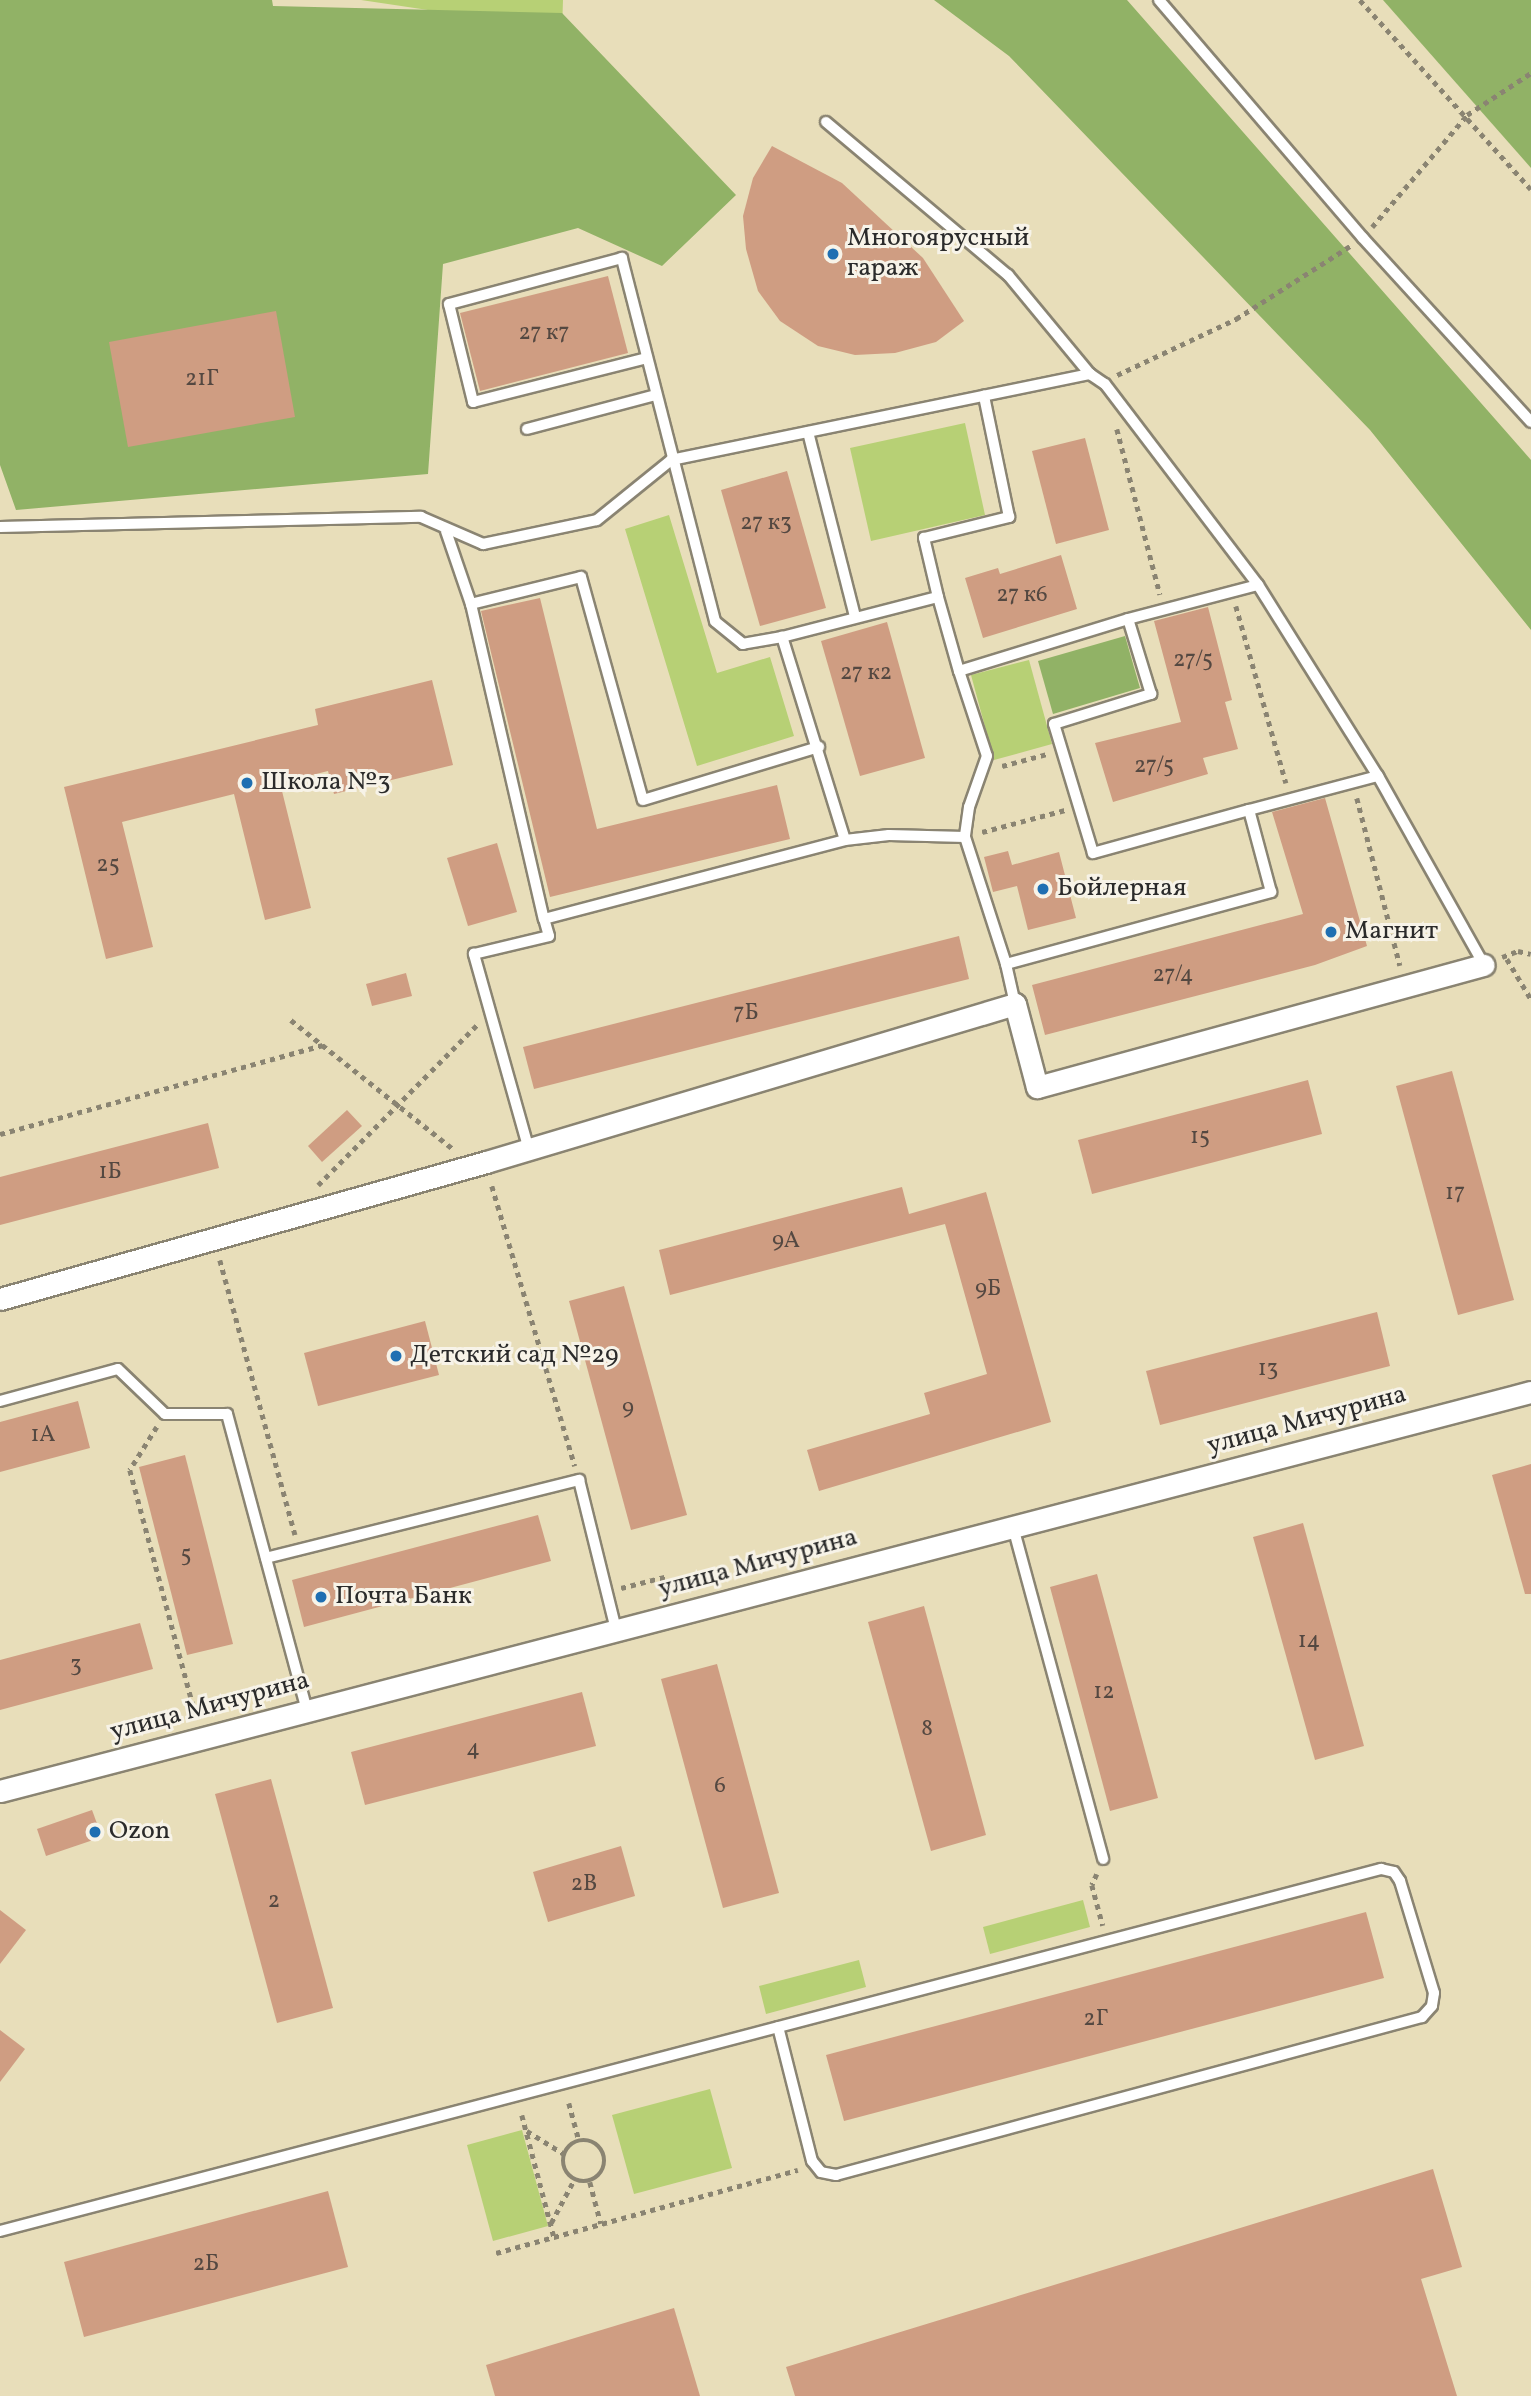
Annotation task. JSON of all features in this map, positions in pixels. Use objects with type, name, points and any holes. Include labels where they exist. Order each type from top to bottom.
[{"type":"street","points":[[0,1299],[529,1150],[1015,1004],[1037,1087],[1484,965]]},
{"type":"street","name":"улица Мичурина","points":[[0,1791],[1531,1392]]},
{"type":"lane","points":[[1158,0],[1363,237],[1531,422]]},
{"type":"lane","points":[[826,122],[1008,275],[1090,374],[1105,384],[1258,585],[1378,776],[1484,965]]},
{"type":"lane","points":[[647,358],[473,402],[449,304],[622,258],[647,358],[656,395],[671,460],[715,621],[743,644],[782,637],[938,597]]},
{"type":"lane","points":[[0,527],[421,517],[446,531],[483,544],[597,520],[671,460],[1090,374]]},
{"type":"lane","points":[[527,429],[656,395]]},
{"type":"lane","points":[[984,396],[1009,517],[924,538],[959,671],[987,756],[965,837],[1006,964],[1015,1004]]},
{"type":"lane","points":[[808,432],[855,617]]},
{"type":"lane","points":[[446,531],[471,604],[550,936],[474,954],[529,1150]]},
{"type":"lane","points":[[471,604],[581,577],[643,800],[819,747]]},
{"type":"lane","points":[[959,671],[1128,619],[1258,585]]},
{"type":"lane","points":[[1128,619],[1151,694],[1054,724],[1093,853],[1378,776]]},
{"type":"lane","points":[[782,637],[819,747],[845,840]]},
{"type":"lane","points":[[1006,964],[1271,892],[1249,810]]},
{"type":"lane","points":[[544,919],[845,840],[889,835],[965,837]]},
{"type":"lane","points":[[0,1401],[118,1369],[165,1414],[227,1414],[307,1711]]},
{"type":"lane","points":[[265,1558],[579,1480],[616,1630]]},
{"type":"lane","points":[[1013,1527],[1103,1858]]},
{"type":"lane","points":[[0,2231],[1381,1868],[1394,1872],[1400,1881],[1434,1993],[1432,2006],[1422,2017],[836,2175],[816,2166],[778,2027]]},
{"type":"path","points":[[1360,0],[1467,115],[1531,189]]},
{"type":"path","points":[[1105,384],[1125,368],[1236,319],[1363,237],[1467,115],[1531,73]]},
{"type":"path","points":[[1116,424],[1164,610]]},
{"type":"path","points":[[1232,592],[1291,801]]},
{"type":"path","points":[[982,771],[1062,750]]},
{"type":"path","points":[[1354,783],[1405,987]]},
{"type":"path","points":[[965,837],[1079,806]]},
{"type":"path","points":[[1505,955],[1531,999]]},
{"type":"path","points":[[312,1191],[490,1011]]},
{"type":"path","points":[[292,1020],[461,1155]]},
{"type":"path","points":[[0,1134],[323,1045]]},
{"type":"path","points":[[492,1186],[579,1480]]},
{"type":"path","points":[[214,1239],[299,1549]]},
{"type":"path","points":[[165,1414],[131,1471],[202,1738]]},
{"type":"path","points":[[606,1591],[668,1576]]},
{"type":"path","points":[[1092,1885],[1107,1941]]},
{"type":"path","points":[[569,2103],[579,2141]]},
{"type":"path","points":[[522,2115],[554,2237]]},
{"type":"path","points":[[526,2131],[564,2155]]},
{"type":"path","points":[[579,2141],[595,2143],[605,2157],[602,2172],[590,2182],[574,2180],[564,2168],[564,2155],[579,2141]]},
{"type":"path","points":[[496,2253],[816,2166]]},
{"type":"path","points":[[551,2223],[574,2180]]},
{"type":"path","points":[[590,2182],[601,2224]]},
{"type":"green space","points":[[0,0],[272,0],[273,6],[562,13],[736,195],[662,266],[578,228],[443,264],[428,474],[16,510],[0,465]]},
{"type":"green space","points":[[361,0],[563,0],[562,30]]},
{"type":"green space","points":[[934,0],[1127,0],[1531,460],[1531,630],[1370,430],[1009,56]]},
{"type":"green space","points":[[1383,0],[1531,0],[1531,168]]},
{"type":"green space","points":[[965,423],[985,515],[871,541],[850,448]]},
{"type":"green space","points":[[669,515],[717,673],[770,657],[794,736],[697,766],[625,529]]},
{"type":"green space","points":[[1125,636],[1140,688],[1053,714],[1038,661]]},
{"type":"green space","points":[[1029,660],[1052,744],[994,760],[971,675]]},
{"type":"green space","points":[[1083,1900],[1090,1927],[990,1954],[983,1927]]},
{"type":"green space","points":[[859,1960],[866,1987],[766,2014],[759,1986]]},
{"type":"green space","points":[[710,2089],[732,2168],[634,2194],[612,2115]]},
{"type":"green space","points":[[522,2130],[548,2226],[493,2241],[467,2145]]},
{"type":"building","name":"Многоярусный гараж","points":[[772,146],[842,183],[923,258],[964,321],[936,342],[895,353],[855,355],[818,346],[780,321],[758,291],[746,249],[743,216],[753,178]]},
{"type":"building","points":[[608,276],[628,353],[480,391],[460,313]]},
{"type":"building","points":[[276,311],[295,417],[128,447],[109,342]]},
{"type":"building","points":[[1085,438],[1109,530],[1056,544],[1032,451]]},
{"type":"building","points":[[787,471],[826,608],[760,626],[721,490]]},
{"type":"building","points":[[1061,555],[1077,609],[983,638],[965,578],[998,568],[1000,574]]},
{"type":"building","points":[[540,598],[597,829],[777,785],[790,839],[550,897],[481,611]]},
{"type":"building","points":[[1208,607],[1232,700],[1225,702],[1238,749],[1203,758],[1208,774],[1113,802],[1095,743],[1181,722],[1154,621]]},
{"type":"building","points":[[887,622],[925,758],[860,776],[821,641]]},
{"type":"building","points":[[432,680],[453,765],[334,794],[328,771],[280,783],[311,908],[265,920],[234,794],[122,822],[153,947],[106,959],[64,787],[318,725],[315,709]]},
{"type":"building","points":[[1325,798],[1367,946],[1315,965],[1045,1035],[1032,985],[1303,914],[1272,812]]},
{"type":"building","points":[[497,843],[517,912],[468,926],[447,858]]},
{"type":"building","name":"Бойлерная","points":[[1008,851],[1012,865],[1059,852],[1076,918],[1028,930],[1017,886],[993,892],[984,857]]},
{"type":"building","points":[[959,936],[969,979],[534,1089],[523,1047]]},
{"type":"building","points":[[406,973],[412,996],[372,1006],[366,984]]},
{"type":"building","points":[[1452,1071],[1514,1300],[1458,1315],[1396,1086]]},
{"type":"building","points":[[1308,1080],[1322,1134],[1092,1194],[1078,1140]]},
{"type":"building","points":[[347,1110],[362,1126],[322,1162],[308,1146]]},
{"type":"building","points":[[208,1123],[219,1168],[0,1225],[0,1177]]},
{"type":"building","points":[[902,1187],[909,1214],[986,1192],[1051,1422],[819,1491],[807,1450],[930,1414],[924,1393],[987,1374],[945,1224],[670,1295],[659,1250]]},
{"type":"building","points":[[624,1286],[687,1515],[631,1530],[569,1301]]},
{"type":"building","points":[[1377,1312],[1390,1366],[1160,1425],[1146,1371]]},
{"type":"building","points":[[425,1321],[439,1375],[318,1406],[304,1353]]},
{"type":"building","points":[[78,1401],[90,1448],[0,1472],[0,1422]]},
{"type":"building","points":[[185,1455],[233,1644],[187,1655],[139,1467]]},
{"type":"building","points":[[1531,1464],[1531,1594],[1525,1594],[1492,1475]]},
{"type":"building","points":[[538,1515],[551,1561],[304,1627],[292,1580]]},
{"type":"building","points":[[1303,1523],[1364,1746],[1315,1760],[1253,1537]]},
{"type":"building","points":[[1097,1574],[1158,1798],[1110,1811],[1050,1587]]},
{"type":"building","points":[[924,1606],[986,1835],[931,1851],[868,1622]]},
{"type":"building","points":[[140,1623],[153,1669],[0,1710],[0,1660]]},
{"type":"building","points":[[717,1664],[779,1893],[723,1908],[661,1679]]},
{"type":"building","points":[[582,1692],[596,1746],[365,1805],[351,1752]]},
{"type":"building","points":[[271,1779],[333,2008],[277,2023],[215,1794]]},
{"type":"building","points":[[92,1810],[102,1837],[46,1856],[37,1829]]},
{"type":"building","points":[[621,1846],[635,1896],[548,1922],[533,1872]]},
{"type":"building","points":[[0,1910],[26,1930],[0,1964]]},
{"type":"building","points":[[1366,1912],[1384,1978],[844,2121],[826,2055]]},
{"type":"building","points":[[0,2030],[25,2049],[0,2082]]},
{"type":"building","points":[[1433,2169],[1462,2267],[1421,2279],[1457,2396],[795,2396],[786,2367]]},
{"type":"building","points":[[328,2191],[348,2267],[84,2337],[64,2262]]},
{"type":"building","points":[[674,2308],[700,2396],[495,2396],[486,2365]]},
{"type":"place","name":"Многоярусный гараж","points":[[833,254]]},
{"type":"place","name":"Школа №3","points":[[247,783]]},
{"type":"place","name":"Бойлерная","points":[[1043,889]]},
{"type":"place","name":"Магнит","points":[[1331,932]]},
{"type":"place","name":"Детский сад №29","points":[[396,1356]]},
{"type":"place","name":"Почта Банк","points":[[321,1597]]},
{"type":"place","name":"Ozon","points":[[95,1832]]}]
